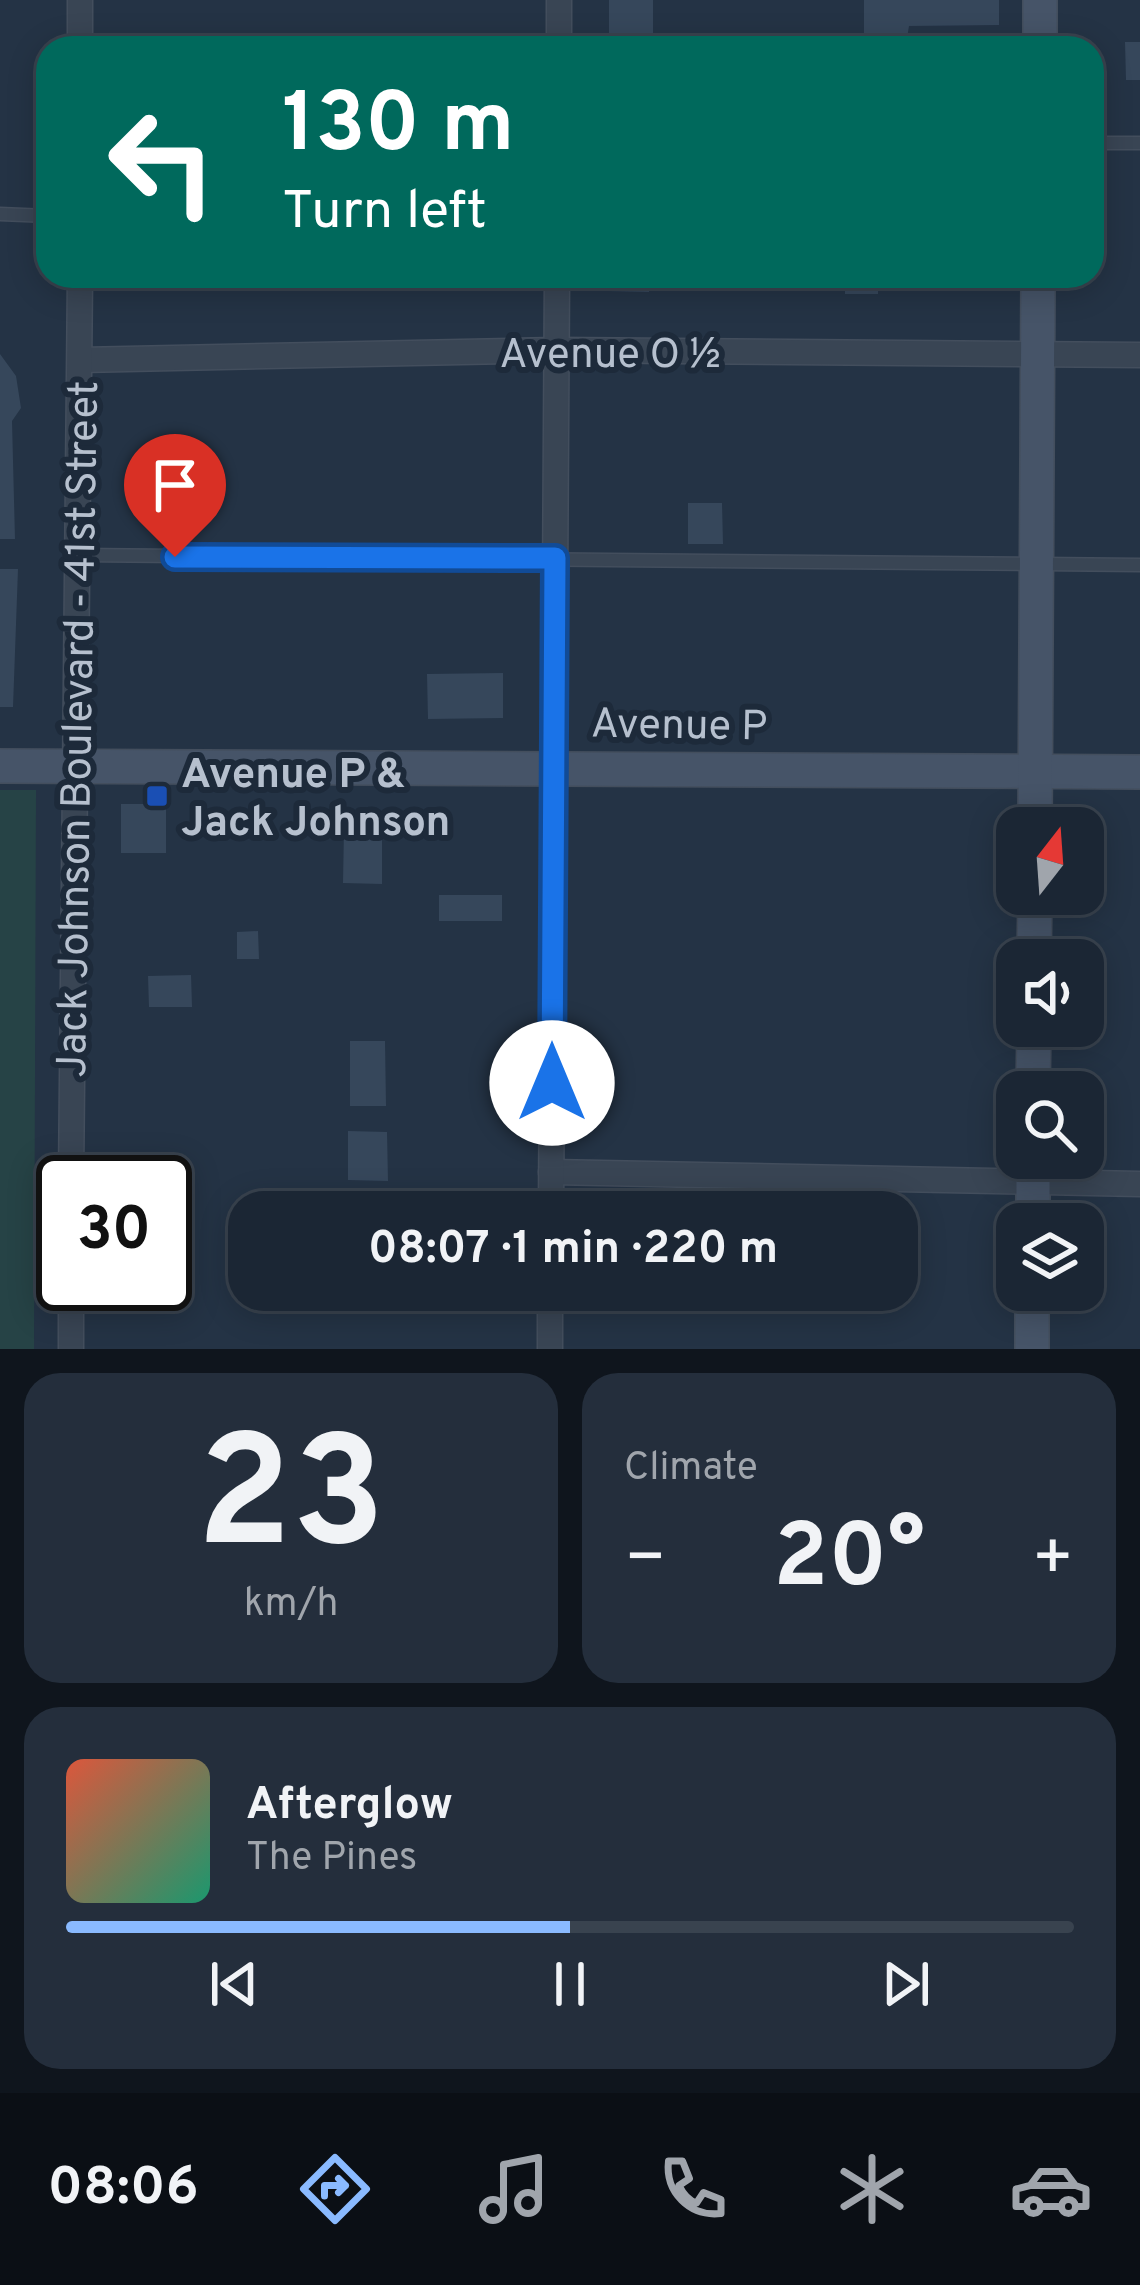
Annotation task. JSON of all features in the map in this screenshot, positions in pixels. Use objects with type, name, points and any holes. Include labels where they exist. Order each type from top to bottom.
[{"type":"main road","points":[[1040,0],[1040,36]]},
{"type":"main road","points":[[1035,807],[1038,288]]},
{"type":"main road","name":"Avenue P","points":[[0,766],[1140,772]]},
{"type":"main road","points":[[1032,1311],[1032,1349]]},
{"type":"street","points":[[80,0],[80,36]]},
{"type":"street","points":[[559,0],[559,36]]},
{"type":"street","name":"Jack Johnson Boulevard - 41st Street","points":[[71,1155],[71,766],[79,555],[80,288]]},
{"type":"street","points":[[551,1191],[557,288]]},
{"type":"street","name":"Avenue O ½","points":[[80,360],[556,350],[1140,355]]},
{"type":"street","points":[[551,1172],[996,1170]]},
{"type":"street","points":[[1102,1179],[1140,1184]]},
{"type":"street","points":[[71,1311],[71,1349]]},
{"type":"street","points":[[550,1311],[550,1349]]},
{"type":"lane","points":[[1104,143],[1140,143]]},
{"type":"lane","points":[[0,214],[36,216]]},
{"type":"lane","points":[[79,555],[1140,565]]},
{"type":"green space","points":[[0,790],[36,790],[34,1349],[0,1349]]},
{"type":"building","points":[[609,0],[653,0],[653,36],[609,36]]},
{"type":"building","points":[[864,0],[999,0],[999,25],[909,26],[907,36],[864,36]]},
{"type":"building","points":[[1125,42],[1140,42],[1140,80],[1126,80]]},
{"type":"building","points":[[608,288],[649,288],[649,292]]},
{"type":"building","points":[[845,288],[878,288],[878,294],[845,294]]},
{"type":"building","points":[[0,354],[16,376],[21,408],[12,421],[15,539],[0,539]]},
{"type":"building","points":[[688,503],[722,503],[723,544],[688,544]]},
{"type":"building","points":[[0,569],[18,569],[13,707],[0,707]]},
{"type":"building","points":[[503,673],[503,718],[428,719],[427,674]]},
{"type":"building","points":[[121,804],[166,804],[166,853],[121,853]]},
{"type":"building","points":[[344,829],[382,829],[382,884],[343,883]]},
{"type":"building","points":[[439,895],[502,895],[502,921],[439,921]]},
{"type":"building","points":[[258,931],[259,959],[237,959],[237,932]]},
{"type":"building","points":[[191,975],[192,1007],[149,1007],[148,976]]},
{"type":"building","points":[[350,1041],[385,1041],[386,1106],[350,1106]]},
{"type":"building","points":[[348,1131],[387,1132],[388,1181],[348,1180]]},
{"type":"place","name":"Avenue P & Jack Johnson","points":[[157,796]]},
{"type":"route","points":[[175,557],[555,558],[552,1083]]}]
